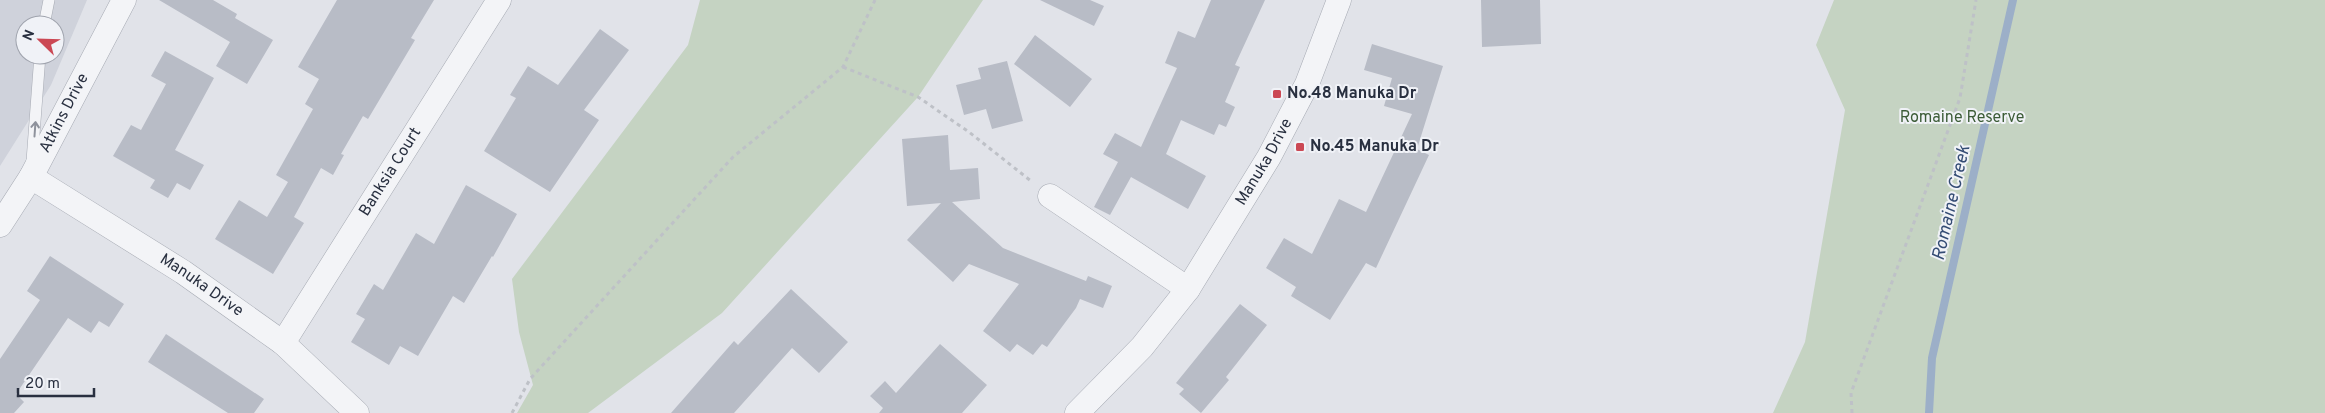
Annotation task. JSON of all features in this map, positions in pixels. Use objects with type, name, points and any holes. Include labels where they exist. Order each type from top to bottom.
[{"type":"street","name":"Atkins Drive","points":[[0,225],[31,177],[124,0]]},
{"type":"street","name":"Banksia Court","points":[[283,343],[500,0]]},
{"type":"street","name":"Manuka Drive","points":[[1077,413],[1142,347],[1188,289],[1274,148],[1307,84],[1339,0]]},
{"type":"street","name":"Manuka Drive","points":[[31,177],[183,272],[283,343],[357,413]]},
{"type":"street","points":[[1050,196],[1188,289]]},
{"type":"lane","points":[[46,15],[49,0]]},
{"type":"lane","points":[[31,177],[39,65]]},
{"type":"path","points":[[512,413],[530,379],[733,157],[843,67],[875,0]]},
{"type":"path","points":[[1852,413],[1851,393],[1960,98],[1976,0]]},
{"type":"path","points":[[843,67],[918,97],[968,132],[1050,196]]},
{"type":"shaded area","points":[[0,0],[87,0],[65,52],[65,15],[15,15],[15,65],[59,65],[51,85],[0,166]]},
{"type":"green space","points":[[700,0],[983,0],[918,97],[722,313],[588,413],[517,413],[533,385],[519,332],[512,279],[688,45]]},
{"type":"green space","name":"Romaine Reserve","points":[[1834,0],[2325,0],[2325,413],[1773,413],[1805,342],[1845,110],[1816,45]]},
{"type":"building","points":[[159,0],[213,0],[237,14],[235,18],[273,40],[247,84],[216,66],[230,42]]},
{"type":"building","points":[[337,0],[434,0],[411,38],[415,40],[368,119],[363,116],[341,154],[344,155],[333,175],[321,168],[294,217],[304,223],[273,274],[215,239],[239,200],[267,217],[288,182],[276,175],[313,109],[305,104],[319,79],[298,67]]},
{"type":"building","points":[[1040,0],[1090,0],[1104,6],[1094,26]]},
{"type":"building","points":[[1211,0],[1265,0],[1235,65],[1240,67],[1225,102],[1235,107],[1226,127],[1219,124],[1214,135],[1181,120],[1166,154],[1206,176],[1188,209],[1131,177],[1110,215],[1094,207],[1118,162],[1103,154],[1115,133],[1141,147],[1177,68],[1165,63],[1178,31],[1195,38]]},
{"type":"building","points":[[1481,0],[1540,0],[1541,44],[1482,47]]},
{"type":"building","points":[[600,29],[629,50],[584,110],[599,120],[550,192],[484,151],[516,98],[510,95],[528,66],[558,85]]},
{"type":"building","points":[[1035,35],[1092,79],[1070,107],[1014,64]]},
{"type":"building","points":[[1372,44],[1443,66],[1417,149],[1429,155],[1376,268],[1366,263],[1330,320],[1291,296],[1296,287],[1266,268],[1284,238],[1312,254],[1339,199],[1366,212],[1412,114],[1384,106],[1392,78],[1364,70]]},
{"type":"building","points":[[165,51],[214,78],[175,150],[204,165],[190,190],[177,183],[168,198],[150,188],[155,180],[113,156],[131,125],[141,130],[166,84],[151,76]]},
{"type":"building","points":[[1007,61],[1023,121],[992,129],[986,109],[964,115],[956,85],[981,79],[978,68]]},
{"type":"building","points":[[948,135],[950,170],[978,168],[980,199],[952,202],[1003,248],[1086,281],[1088,276],[1112,286],[1103,308],[1080,299],[1076,308],[1047,347],[1042,344],[1033,355],[1017,344],[1010,352],[983,331],[1019,284],[969,264],[953,282],[907,240],[941,203],[907,206],[902,139]]},
{"type":"building","points":[[466,185],[517,214],[464,303],[453,296],[418,356],[400,346],[389,365],[351,342],[365,319],[356,314],[374,284],[383,290],[416,233],[434,244]]},
{"type":"building","points":[[50,256],[124,304],[109,327],[99,321],[91,333],[68,318],[16,394],[24,402],[14,413],[0,413],[0,359],[40,300],[27,291]]},
{"type":"building","points":[[791,289],[848,342],[819,373],[792,348],[734,413],[671,413],[734,341],[738,345]]},
{"type":"building","points":[[1240,304],[1267,325],[1226,377],[1229,380],[1201,413],[1179,394],[1184,389],[1176,383]]},
{"type":"building","points":[[166,334],[264,399],[254,413],[228,413],[148,362]]},
{"type":"building","points":[[940,344],[987,385],[962,413],[879,413],[883,408],[870,396],[885,381],[896,393]]},
{"type":"waterway","name":"Romaine Creek","points":[[1929,413],[1932,358],[2013,0]]},
{"type":"place","name":"No.48 Manuka Dr","points":[[1277,94]]},
{"type":"place","name":"No.45 Manuka Dr","points":[[1300,147]]}]
